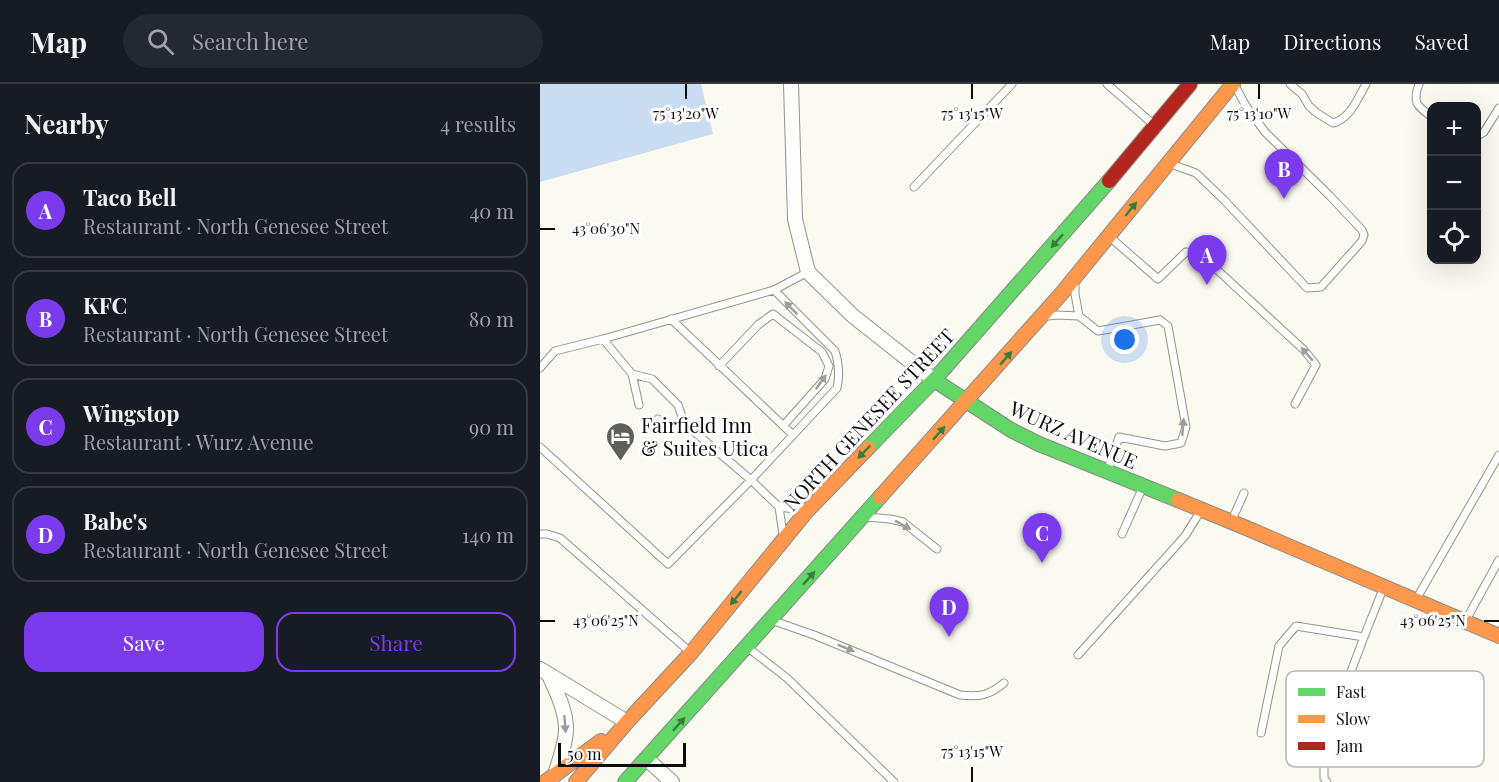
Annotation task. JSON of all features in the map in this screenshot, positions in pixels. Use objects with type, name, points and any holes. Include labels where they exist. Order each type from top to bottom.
[{"type":"main road","name":"NORTH GENESEE STREET","points":[[576,782],[627,722],[692,653],[807,511],[934,380],[1079,216],[1190,84]]},
{"type":"main road","points":[[625,782],[1042,317],[1233,84]]},
{"type":"main road","name":"WURZ AVENUE","points":[[934,380],[1011,430],[1039,444],[1231,522],[1499,636]]},
{"type":"main road","points":[[550,778],[627,722]]},
{"type":"street","points":[[791,84],[795,219],[808,272]]},
{"type":"street","name":"WURZ AVENUE","points":[[808,272],[853,316],[934,380]]},
{"type":"street","points":[[544,672],[627,722]]},
{"type":"street","points":[[544,672],[558,695],[565,716],[566,730],[563,747],[550,778]]},
{"type":"street","points":[[647,759],[672,782]]},
{"type":"lane","points":[[914,187],[1012,84]]},
{"type":"lane","points":[[1107,84],[1155,126]]},
{"type":"lane","points":[[1168,163],[1196,173],[1307,288],[1321,288],[1362,241],[1364,235],[1362,230],[1265,132],[1233,84]]},
{"type":"lane","points":[[1295,85],[1309,106],[1333,123],[1347,116],[1366,84]]},
{"type":"lane","points":[[1419,84],[1415,98],[1419,108],[1427,114]]},
{"type":"lane","points":[[1481,134],[1499,108]]},
{"type":"lane","points":[[1109,236],[1158,279],[1186,252],[1201,255],[1304,350],[1316,365],[1295,404]]},
{"type":"lane","points":[[540,368],[555,351],[774,290],[808,272]]},
{"type":"lane","points":[[1075,277],[1079,316]]},
{"type":"lane","points":[[540,447],[668,564],[837,388],[840,376],[835,351],[774,290]]},
{"type":"lane","points":[[719,366],[759,324],[773,314],[822,352],[829,366],[825,379],[783,426]]},
{"type":"lane","points":[[1042,317],[1079,316],[1098,332],[1160,320],[1168,326],[1186,427],[1181,443],[1166,446],[1119,437],[1107,472]]},
{"type":"lane","points":[[671,319],[793,435]]},
{"type":"lane","points":[[603,339],[632,374],[639,405]]},
{"type":"lane","points":[[632,374],[652,379],[678,405],[684,423],[779,507],[807,511]]},
{"type":"lane","points":[[658,419],[665,424],[684,423]]},
{"type":"lane","points":[[1415,600],[1499,455]]},
{"type":"lane","points":[[1122,534],[1143,486]]},
{"type":"lane","points":[[1231,522],[1244,493]]},
{"type":"lane","points":[[779,507],[784,538]]},
{"type":"lane","points":[[1078,655],[1185,536],[1201,510]]},
{"type":"lane","points":[[864,517],[903,522],[937,549]]},
{"type":"lane","points":[[540,534],[560,538],[692,653]]},
{"type":"lane","points":[[1465,622],[1499,560]]},
{"type":"lane","points":[[1351,671],[1384,587]]},
{"type":"lane","points":[[771,620],[960,694],[975,696],[993,693],[1004,683]]},
{"type":"lane","points":[[1261,733],[1280,646],[1296,626],[1364,637]]},
{"type":"lane","points":[[747,647],[787,678],[894,782]]},
{"type":"lane","points":[[1324,767],[1324,778],[1327,782]]},
{"type":"water","points":[[540,84],[701,84],[713,134],[540,182]]},
{"type":"traffic: fast","points":[[868,448],[934,380],[1109,181]]},
{"type":"traffic: fast","points":[[934,380],[1011,430],[1039,444],[1178,500]]},
{"type":"traffic: fast","points":[[625,782],[880,497]]},
{"type":"traffic: slow","points":[[880,497],[1062,293],[1233,84]]},
{"type":"traffic: slow","points":[[576,782],[627,722],[691,653],[807,511],[868,448]]},
{"type":"traffic: slow","points":[[1178,500],[1499,636]]},
{"type":"traffic: slow","points":[[545,782],[601,741]]},
{"type":"traffic: jam","points":[[1109,181],[1190,84]]},
{"type":"place","name":"KFC","points":[[1284,199]]},
{"type":"place","name":"Taco Bell","points":[[1207,285]]},
{"type":"place","name":"Fairfield Inn & Suites Utica","points":[[620,462]]},
{"type":"place","name":"Wingstop","points":[[1042,563]]},
{"type":"place","name":"Babe's","points":[[949,637]]}]
